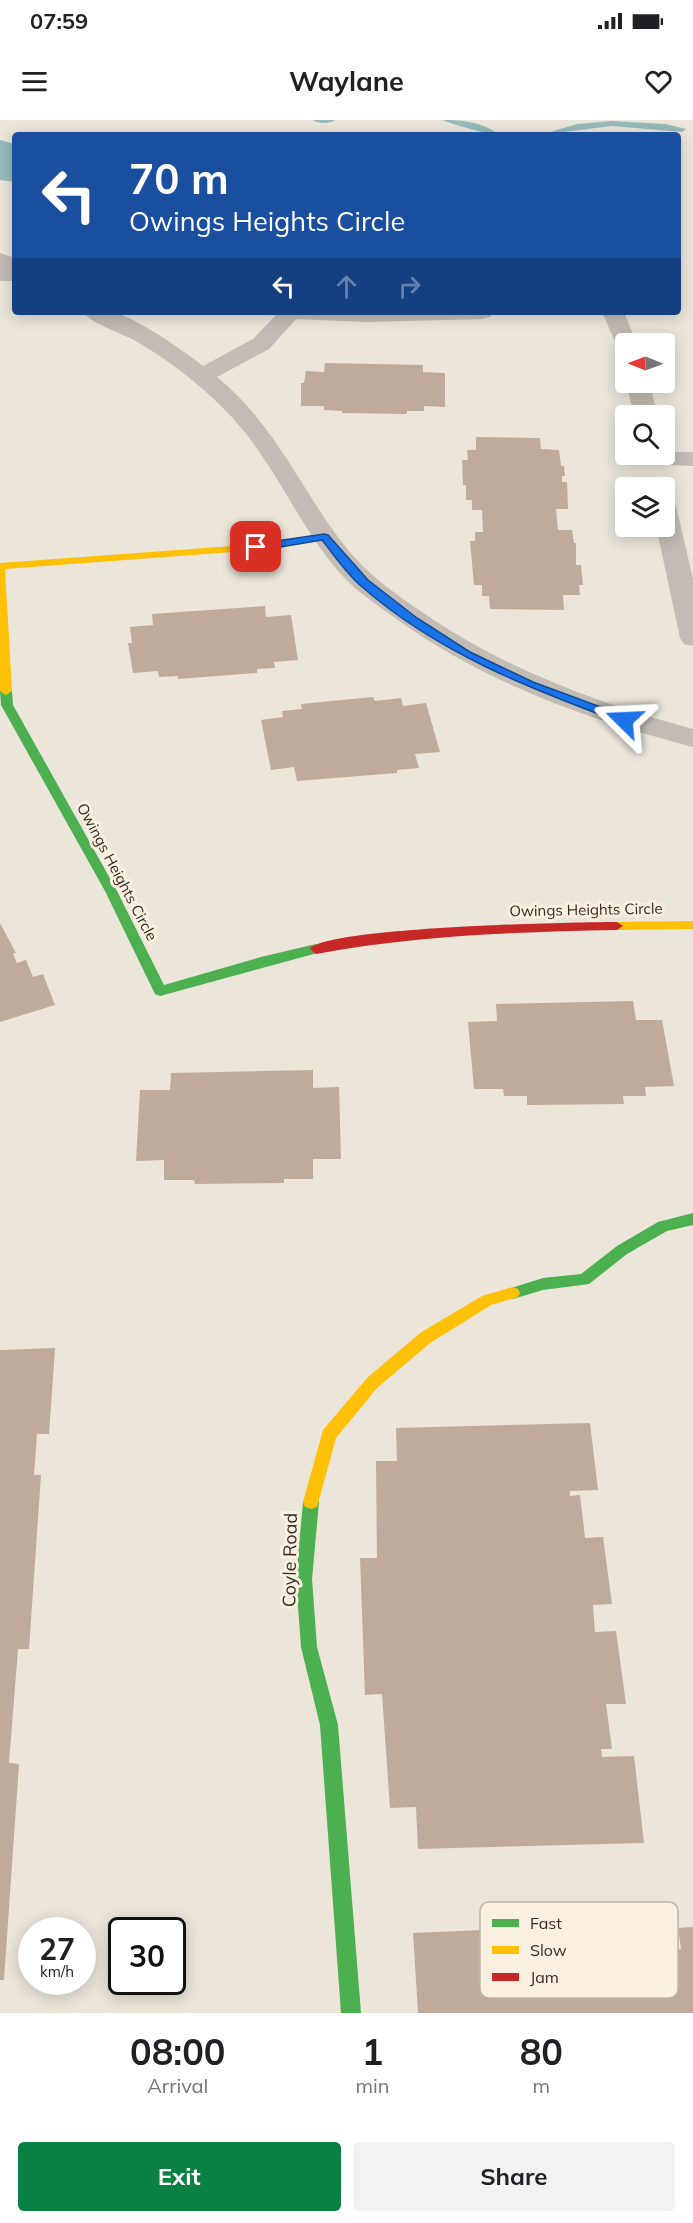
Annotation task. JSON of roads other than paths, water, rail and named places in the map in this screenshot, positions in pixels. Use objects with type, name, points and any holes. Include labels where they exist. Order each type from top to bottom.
[{"type":"street","points":[[101,315],[128,327],[200,376],[241,413],[267,444],[324,537],[364,583],[413,620],[466,654],[529,684],[624,720],[693,738]]},
{"type":"street","points":[[200,376],[250,352],[278,331],[288,315]]},
{"type":"street","points":[[615,315],[622,333]]},
{"type":"street","points":[[675,461],[693,459]]},
{"type":"street","name":"Owings Heights Circle","points":[[324,537],[274,546],[0,566],[7,705],[111,891],[160,991],[321,948],[404,936],[492,929],[693,925]]},
{"type":"street","points":[[671,537],[693,638]]},
{"type":"street","name":"Coyle Road","points":[[351,2013],[329,1725],[309,1647],[304,1579],[309,1508],[329,1435],[372,1383],[425,1338],[487,1300],[543,1284],[584,1280],[622,1250],[663,1226],[693,1219]]},
{"type":"water","points":[[0,140],[12,143],[12,182],[0,180]]},
{"type":"waterway","points":[[317,120],[331,120]]},
{"type":"waterway","points":[[447,120],[480,127],[489,132]]},
{"type":"waterway","points":[[554,132],[612,124],[682,129]]}]
